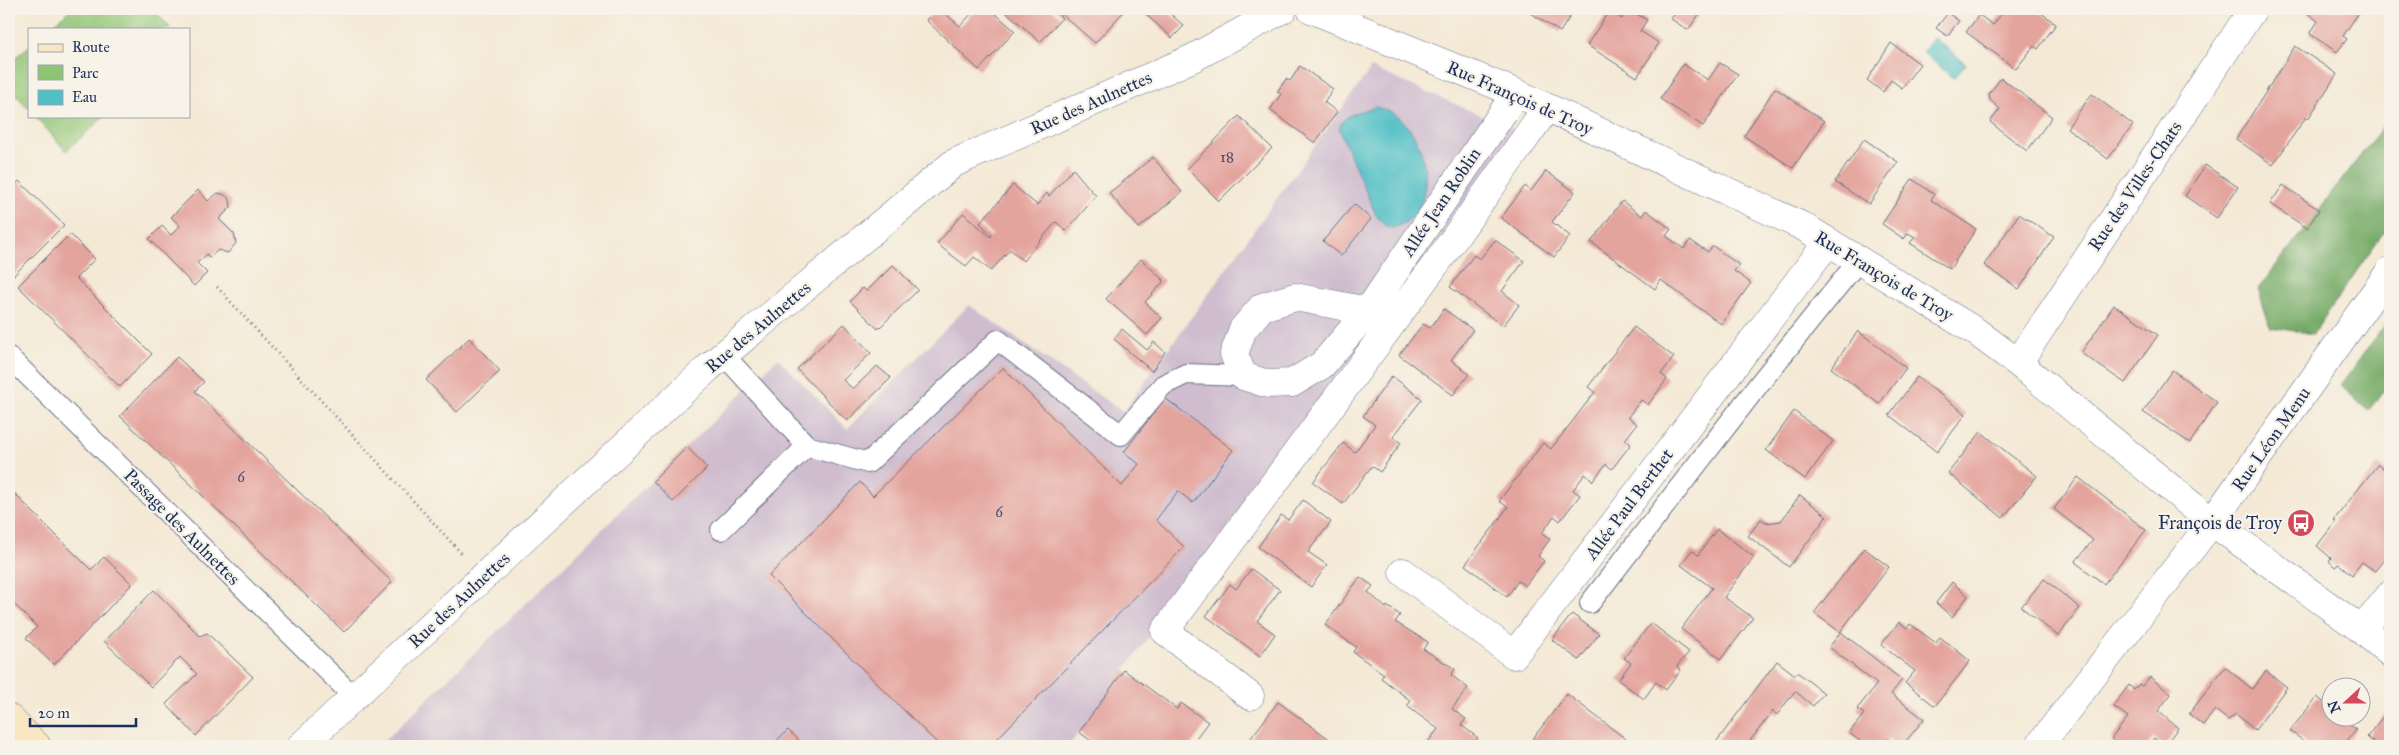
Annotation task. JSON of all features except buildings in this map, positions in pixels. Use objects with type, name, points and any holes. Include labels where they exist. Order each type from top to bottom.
[{"type":"main road","points":[[9,718],[37,746]]},
{"type":"street","name":"Rue des Aulnettes","points":[[301,746],[724,355],[954,163],[1193,58],[1284,9]]},
{"type":"street","name":"Rue François de Troy","points":[[1311,9],[1516,93],[1546,109],[1804,227],[1975,331],[2212,522],[2362,630],[2390,653]]},
{"type":"street","name":"Rue des Villes-Chats","points":[[2018,364],[2253,9]]},
{"type":"street","name":"Allée Jean Roblin","points":[[1243,376],[1268,384],[1292,383],[1322,365],[1368,311],[1516,93]]},
{"type":"street","points":[[1250,696],[1164,631],[1441,258],[1546,109]]},
{"type":"street","name":"Allée Paul Berthet","points":[[1403,572],[1514,656],[1828,242]]},
{"type":"street","name":"Rue Léon Menu","points":[[2039,746],[2212,522],[2390,271]]},
{"type":"street","points":[[1243,376],[1234,354],[1243,329],[1262,307],[1295,297],[1368,311]]},
{"type":"street","points":[[2362,630],[2390,595]]},
{"type":"lane","points":[[1590,604],[1759,384],[1859,260]]},
{"type":"lane","points":[[724,355],[807,446],[868,463],[998,340],[1121,436],[1163,385],[1186,374],[1243,376]]},
{"type":"lane","name":"Passage des Aulnettes","points":[[9,357],[354,697]]},
{"type":"lane","points":[[721,530],[807,446]]},
{"type":"path","points":[[217,287],[483,577]]},
{"type":"shaded area","points":[[1371,68],[1518,131],[1069,746],[379,746],[778,358],[847,429],[969,305],[1123,412]]},
{"type":"green space","points":[[71,9],[153,9],[170,28],[49,28]]},
{"type":"green space","points":[[28,47],[28,108],[9,87],[9,63]]},
{"type":"green space","points":[[2390,117],[2390,223],[2313,334],[2270,327],[2258,289]]},
{"type":"green space","points":[[37,118],[103,118],[66,151]]},
{"type":"green space","points":[[2390,318],[2390,383],[2368,411],[2340,385]]},
{"type":"water","points":[[1934,37],[1966,64],[1954,79],[1922,52]]},
{"type":"water","points":[[1376,107],[1391,112],[1403,121],[1420,148],[1424,164],[1425,181],[1423,197],[1417,211],[1406,222],[1391,228],[1384,225],[1376,215],[1339,129],[1344,120],[1349,116]]},
{"type":"place","name":"François de Troy","points":[[2301,523]]}]
